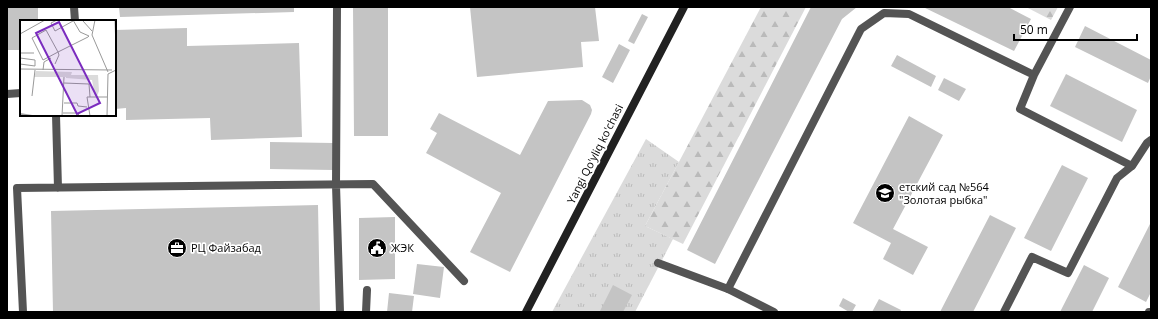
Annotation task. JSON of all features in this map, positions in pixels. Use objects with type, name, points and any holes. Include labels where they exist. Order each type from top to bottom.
[{"type":"street","points":[[74,7],[75,20]]},
{"type":"street","points":[[337,7],[336,185],[340,312]]},
{"type":"street","name":"Yangi Qo'yliq ko'chasi","points":[[526,312],[684,7]]},
{"type":"street","points":[[1070,7],[1034,75],[1020,108],[1132,166]]},
{"type":"street","points":[[728,289],[861,29],[884,13],[909,14],[1034,75]]},
{"type":"street","points":[[7,94],[20,93]]},
{"type":"street","points":[[56,116],[58,188]]},
{"type":"street","points":[[1004,312],[1032,257],[1068,273],[1117,178],[1132,166],[1147,143],[1151,140]]},
{"type":"street","points":[[23,312],[16,188],[373,184],[464,281]]},
{"type":"street","points":[[658,263],[728,289],[774,312]]},
{"type":"street","points":[[366,312],[367,290]]},
{"type":"green space","points":[[761,7],[806,7],[683,244],[645,226]]},
{"type":"green space","points":[[1026,7],[1058,7],[1051,20]]},
{"type":"green space","points":[[646,139],[679,162],[645,226],[673,239],[635,312],[552,312]]},
{"type":"building","points":[[7,7],[38,7],[38,20],[20,20],[20,50],[7,50]]},
{"type":"building","points":[[119,7],[294,7],[294,12],[120,17]]},
{"type":"building","points":[[353,7],[388,7],[388,136],[354,136]]},
{"type":"building","points":[[470,7],[595,7],[599,41],[581,42],[583,67],[477,77]]},
{"type":"building","points":[[811,7],[857,7],[842,19],[715,264],[687,250]]},
{"type":"building","points":[[923,7],[1008,7],[1031,19],[1014,51]]},
{"type":"building","points":[[642,14],[648,17],[634,44],[628,41]]},
{"type":"building","points":[[1085,26],[1151,60],[1151,76],[1148,83],[1075,47]]},
{"type":"building","points":[[187,28],[187,46],[299,43],[302,137],[211,140],[210,118],[126,120],[126,108],[116,109],[116,30]]},
{"type":"building","points":[[619,44],[630,50],[613,83],[602,77]]},
{"type":"building","points":[[897,55],[936,76],[931,87],[891,66]]},
{"type":"building","points":[[1066,74],[1137,110],[1122,142],[1050,106]]},
{"type":"building","points":[[944,78],[966,89],[959,101],[938,90]]},
{"type":"building","points":[[582,100],[590,105],[592,110],[591,114],[510,272],[470,252],[501,193],[426,153],[437,133],[430,129],[439,113],[520,155],[548,101]]},
{"type":"building","points":[[909,116],[943,135],[893,229],[928,247],[913,275],[883,259],[891,243],[853,223]]},
{"type":"building","points":[[270,142],[333,143],[333,170],[270,169]]},
{"type":"building","points":[[1062,165],[1088,178],[1051,251],[1024,238]]},
{"type":"building","points":[[318,205],[320,312],[53,312],[51,211]]},
{"type":"building","points":[[990,215],[1016,228],[989,281],[973,312],[940,312]]},
{"type":"building","name":"ЖЭК","points":[[395,217],[395,279],[359,280],[359,218]]},
{"type":"building","points":[[1151,222],[1151,292],[1146,302],[1118,287]]},
{"type":"building","points":[[417,264],[444,267],[440,298],[413,294]]},
{"type":"building","points":[[1084,265],[1109,278],[1092,312],[1060,312]]},
{"type":"building","points":[[613,285],[632,295],[623,312],[601,312],[600,311]]},
{"type":"building","points":[[389,293],[414,296],[412,312],[387,312]]},
{"type":"building","points":[[843,298],[856,305],[852,312],[849,312],[839,306]]},
{"type":"building","points":[[879,299],[901,310],[900,312],[872,312]]},
{"type":"place","name":"етский сад №564 \"Золотая рыбка\"","points":[[885,193]]},
{"type":"place","name":"РЦ Файзабад","points":[[177,248]]},
{"type":"place","name":"ЖЭК","points":[[377,248]]}]
